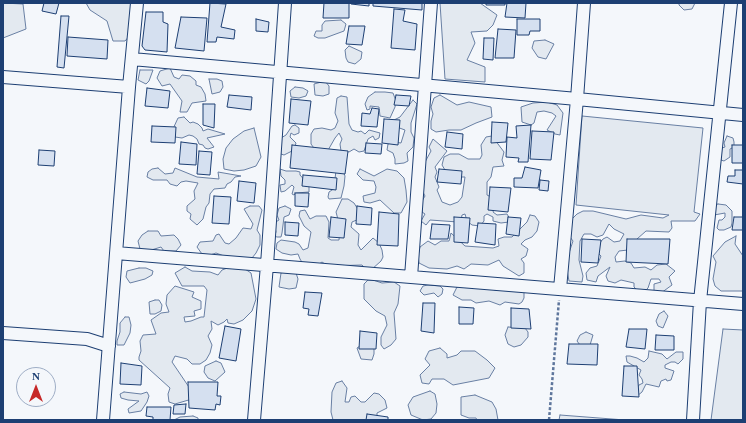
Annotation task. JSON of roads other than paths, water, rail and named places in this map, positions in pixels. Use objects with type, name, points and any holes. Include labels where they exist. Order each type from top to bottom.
[{"type":"street","points":[[103,420],[137,3]]},
{"type":"street","points":[[254,420],[286,3]]},
{"type":"street","points":[[411,277],[431,3]]},
{"type":"street","points":[[560,289],[584,3]]},
{"type":"street","points":[[693,420],[700,301],[731,3]]},
{"type":"street","points":[[132,59],[743,115]]},
{"type":"street","points":[[3,77],[129,87]]},
{"type":"street","points":[[116,253],[743,304]]},
{"type":"street","points":[[3,333],[87,339],[109,346]]}]
